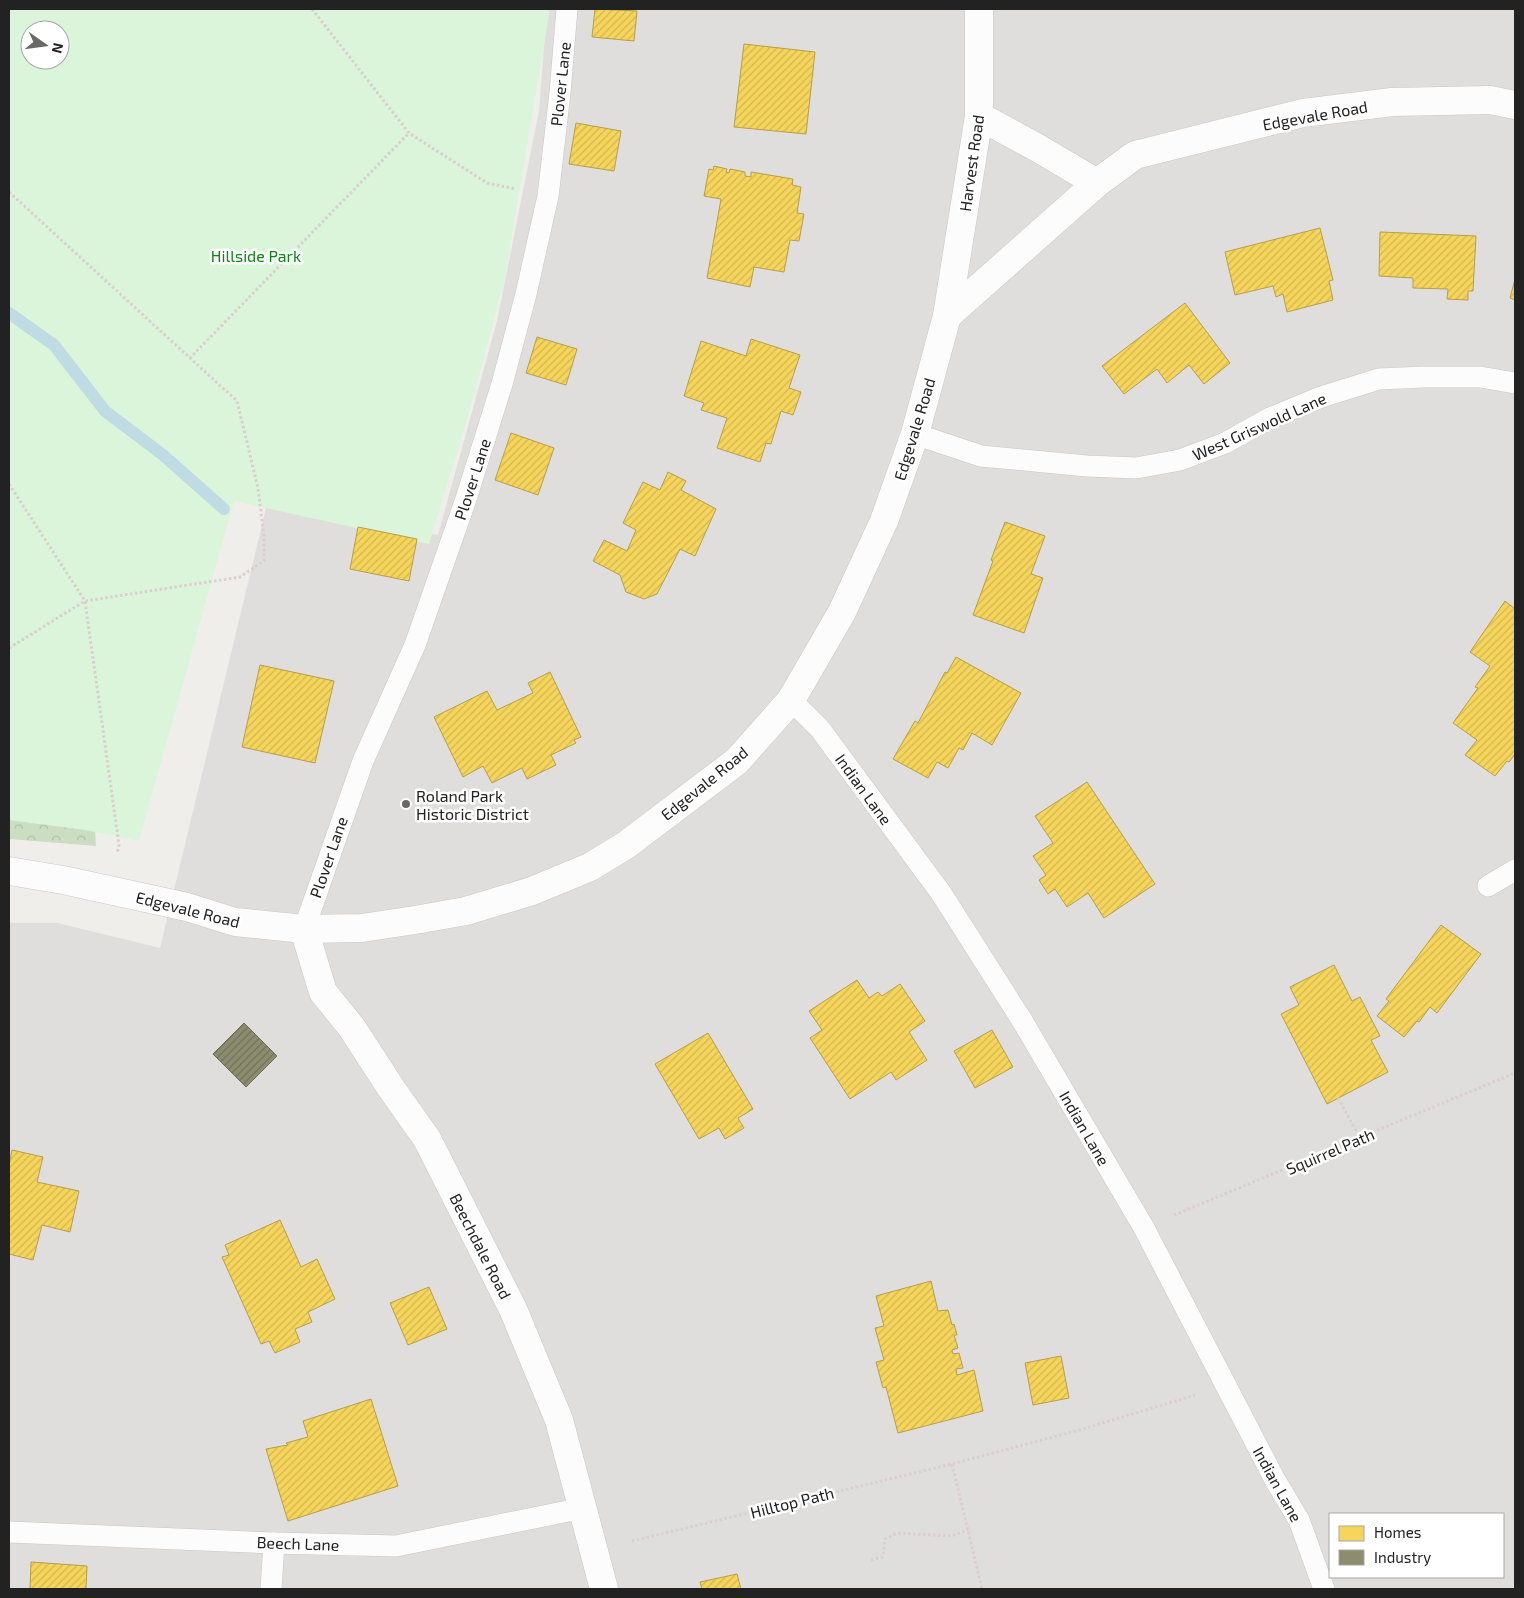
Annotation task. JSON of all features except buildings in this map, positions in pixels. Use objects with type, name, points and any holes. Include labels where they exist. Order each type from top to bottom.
[{"type":"street","name":"Harvest Road","points":[[947,316],[979,116],[980,9]]},
{"type":"street","name":"Edgevale Road","points":[[9,871],[63,880],[187,907],[235,922],[304,929],[362,928],[466,911],[532,891],[590,867],[632,840],[737,761],[791,700],[842,612],[884,521],[915,434],[947,316],[1097,183],[1135,155],[1303,113],[1392,102],[1490,100],[1515,104]]},
{"type":"street","points":[[979,116],[1097,183]]},
{"type":"street","name":"Beechdale Road","points":[[304,929],[323,992],[352,1028],[427,1139],[513,1309],[559,1420],[604,1589]]},
{"type":"lane","name":"Plover Lane","points":[[304,929],[363,761],[415,645],[466,499],[502,384],[526,294],[548,196],[567,9]]},
{"type":"lane","name":"West Griswold Lane","points":[[915,434],[981,456],[1087,466],[1136,468],[1180,460],[1225,443],[1270,418],[1322,397],[1379,379],[1424,377],[1480,378],[1515,384]]},
{"type":"lane","name":"Indian Lane","points":[[791,700],[820,729],[941,893],[1023,1022],[1144,1228],[1274,1480],[1299,1520],[1324,1589]]},
{"type":"lane","points":[[1488,886],[1515,870]]},
{"type":"lane","name":"Beech Lane","points":[[9,1532],[396,1546],[583,1508]]},
{"type":"lane","points":[[271,1589],[274,1543]]},
{"type":"path","points":[[312,9],[409,133],[487,182],[548,196]]},
{"type":"path","points":[[190,358],[409,133]]},
{"type":"path","points":[[9,192],[237,401],[258,488],[264,536],[264,560],[240,577],[85,601],[9,648]]},
{"type":"path","points":[[9,484],[85,601],[119,845],[109,890]]},
{"type":"path","name":"Squirrel Path","points":[[1144,1228],[1515,1073]]},
{"type":"path","points":[[1338,1098],[1360,1138]]},
{"type":"path","name":"Hilltop Path","points":[[632,1541],[952,1464],[1083,1429],[1226,1386]]},
{"type":"path","points":[[952,1464],[982,1589]]},
{"type":"path","points":[[871,1560],[883,1557],[885,1539],[897,1533],[951,1536],[968,1530]]},
{"type":"shaded area","points":[[547,9],[1515,9],[1515,1589],[9,1589],[9,923],[58,923],[160,948],[268,500],[438,535],[497,321],[539,111]]},
{"type":"green space","name":"Hillside Park","points":[[9,9],[550,9],[505,277],[469,413],[429,544],[234,501],[139,841],[85,830],[9,820]]},
{"type":"green space","points":[[9,797],[93,802],[96,846],[9,839]]},
{"type":"waterway","points":[[9,313],[54,345],[105,411],[163,455],[224,509]]},
{"type":"place","name":"Roland Park Historic District","points":[[406,804]]}]
